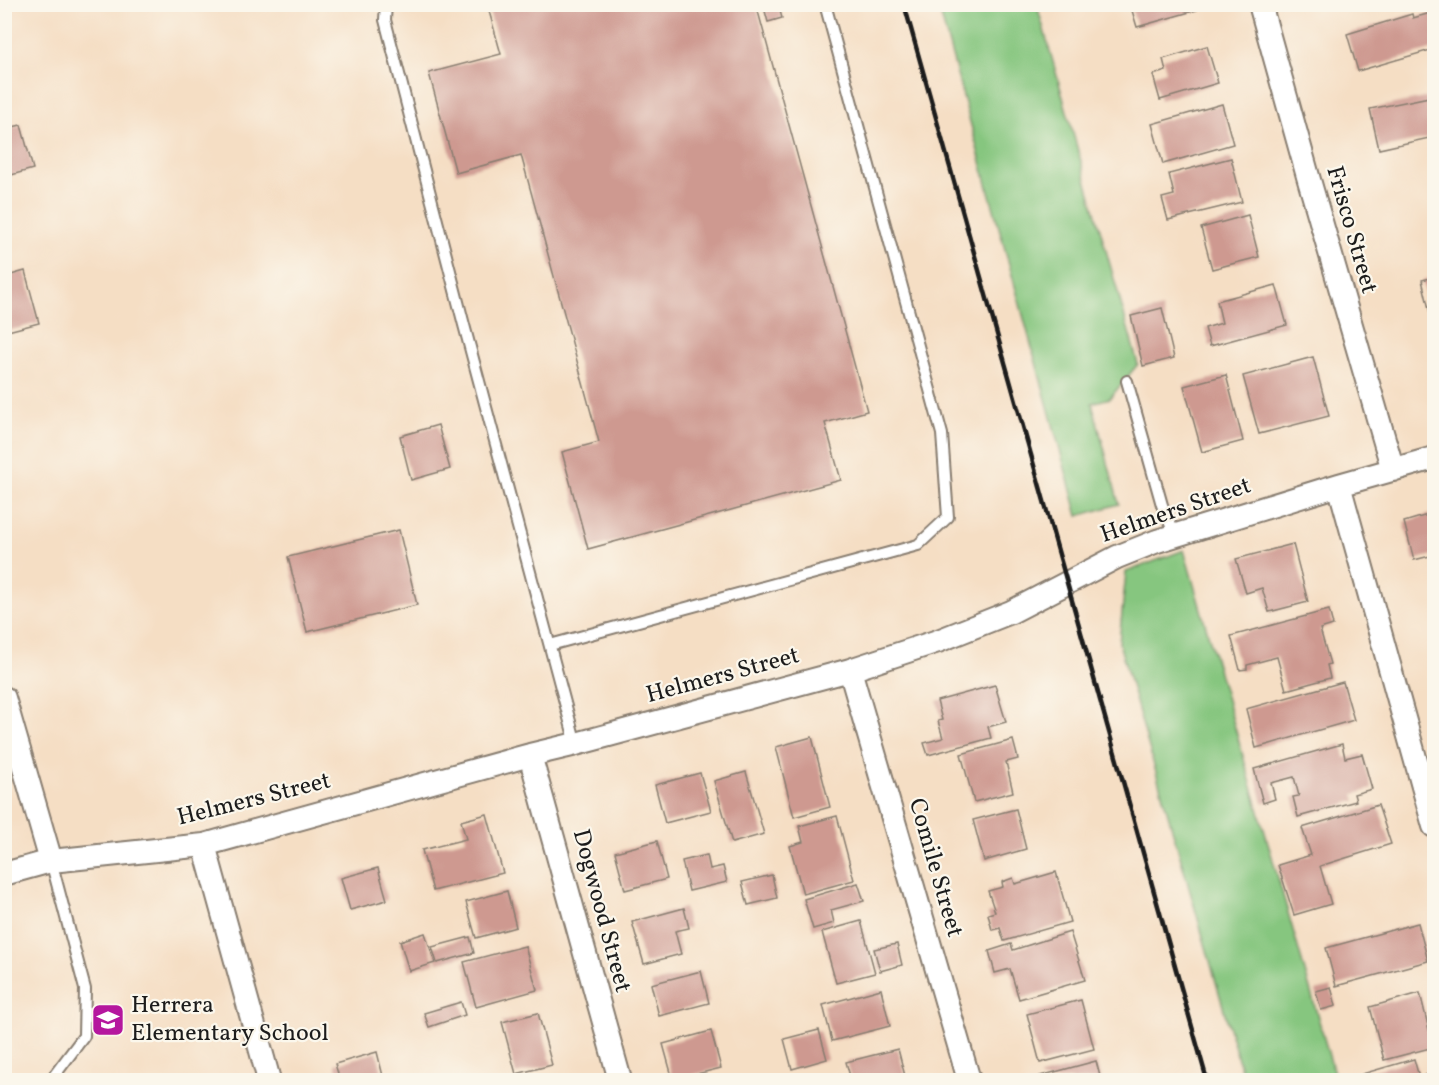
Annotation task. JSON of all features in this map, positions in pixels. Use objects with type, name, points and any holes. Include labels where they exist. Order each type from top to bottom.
[{"type":"street","name":"Frisco Street","points":[[1260,4],[1393,470]]},
{"type":"street","name":"Helmers Street","points":[[4,874],[51,861],[204,845],[850,670],[938,641],[1011,612],[1117,557],[1175,536],[1434,458]]},
{"type":"street","points":[[1339,485],[1434,826]]},
{"type":"street","name":"Comile Street","points":[[850,670],[969,1080]]},
{"type":"street","points":[[4,698],[51,861]]},
{"type":"street","name":"Dogwood Street","points":[[530,755],[620,1080]]},
{"type":"street","points":[[204,845],[269,1080]]},
{"type":"lane","points":[[386,4],[385,20],[576,744]]},
{"type":"lane","points":[[550,645],[918,545],[948,517],[942,434],[825,4]]},
{"type":"lane","points":[[1127,381],[1162,506],[1175,536]]},
{"type":"lane","points":[[51,861],[85,989],[84,1036],[51,1080]]},
{"type":"green space","points":[[938,5],[1037,5],[1138,364],[1110,398],[1092,403],[1119,504],[1078,516]]},
{"type":"green space","points":[[1184,550],[1336,1080],[1244,1080],[1119,643],[1126,572]]},
{"type":"building","points":[[487,4],[756,4],[867,411],[825,423],[841,480],[588,549],[562,452],[599,442],[521,155],[456,173],[429,73],[501,54]]},
{"type":"building","points":[[763,4],[778,4],[782,18],[768,22]]},
{"type":"building","points":[[1130,4],[1195,4],[1197,10],[1137,27]]},
{"type":"building","points":[[1434,12],[1434,49],[1358,71],[1347,34],[1412,14],[1413,18]]},
{"type":"building","points":[[1207,46],[1218,83],[1160,100],[1153,75],[1166,71],[1163,59]]},
{"type":"building","points":[[1434,96],[1434,137],[1379,149],[1370,109]]},
{"type":"building","points":[[1222,104],[1233,144],[1163,164],[1152,124]]},
{"type":"building","points":[[21,125],[33,169],[4,177],[4,129]]},
{"type":"building","points":[[1231,158],[1242,202],[1168,220],[1162,198],[1174,195],[1169,174]]},
{"type":"building","points":[[1248,215],[1259,257],[1212,269],[1201,228]]},
{"type":"building","points":[[25,271],[39,323],[4,332],[4,277]]},
{"type":"building","points":[[1434,277],[1434,330],[1422,280]]},
{"type":"building","points":[[1276,285],[1287,325],[1210,346],[1205,328],[1222,323],[1217,301]]},
{"type":"building","points":[[1162,308],[1174,358],[1143,366],[1131,316]]},
{"type":"building","points":[[1313,357],[1329,416],[1259,434],[1243,376]]},
{"type":"building","points":[[1226,375],[1243,441],[1202,452],[1184,386]]},
{"type":"building","points":[[438,425],[450,469],[411,480],[400,436]]},
{"type":"building","points":[[1434,513],[1434,555],[1414,560],[1404,522]]},
{"type":"building","points":[[399,530],[417,605],[307,632],[288,557]]},
{"type":"building","points":[[1293,544],[1308,602],[1269,612],[1262,588],[1246,593],[1236,559]]},
{"type":"building","points":[[1329,610],[1333,625],[1320,629],[1330,664],[1327,665],[1330,678],[1286,690],[1277,657],[1247,665],[1247,669],[1240,670],[1231,636]]},
{"type":"building","points":[[1343,682],[1354,720],[1256,748],[1246,709]]},
{"type":"building","points":[[995,685],[1006,722],[988,727],[991,738],[928,755],[924,743],[943,738],[938,721],[942,720],[937,701]]},
{"type":"building","points":[[812,737],[830,807],[794,817],[776,747]]},
{"type":"building","points":[[1013,740],[1018,759],[1006,762],[1013,792],[974,802],[961,754]]},
{"type":"building","points":[[1342,744],[1345,758],[1362,754],[1372,789],[1354,794],[1356,801],[1298,817],[1293,797],[1299,796],[1294,777],[1271,783],[1275,799],[1263,803],[1254,769]]},
{"type":"building","points":[[746,772],[764,834],[732,843],[714,781]]},
{"type":"building","points":[[700,773],[711,811],[665,823],[655,785]]},
{"type":"building","points":[[1378,805],[1391,844],[1320,866],[1331,904],[1294,915],[1278,865],[1311,855],[1302,828]]},
{"type":"building","points":[[1016,809],[1026,849],[984,861],[973,820]]},
{"type":"building","points":[[487,814],[503,873],[433,891],[422,850],[466,839],[461,821]]},
{"type":"building","points":[[837,816],[854,880],[803,894],[790,846],[803,842],[799,826]]},
{"type":"building","points":[[657,841],[667,879],[625,890],[615,852]]},
{"type":"building","points":[[707,855],[710,869],[723,866],[727,882],[689,891],[682,861]]},
{"type":"building","points":[[378,868],[387,900],[350,910],[341,878]]},
{"type":"building","points":[[1056,872],[1070,922],[1004,941],[1000,928],[992,930],[988,914],[995,912],[988,891],[1003,887],[1002,882],[1013,878],[1015,884]]},
{"type":"building","points":[[772,875],[777,898],[748,905],[742,882]]},
{"type":"building","points":[[858,883],[864,901],[831,910],[834,923],[813,929],[804,899]]},
{"type":"building","points":[[507,891],[516,927],[476,938],[466,902]]},
{"type":"building","points":[[684,908],[689,928],[675,931],[681,954],[644,964],[632,922]]},
{"type":"building","points":[[861,921],[875,973],[836,983],[822,932]]},
{"type":"building","points":[[1418,923],[1428,961],[1336,986],[1326,948]]},
{"type":"building","points":[[1070,932],[1085,980],[1019,999],[1010,969],[995,973],[989,951],[1011,944],[1013,950]]},
{"type":"building","points":[[425,933],[435,963],[409,971],[400,941]]},
{"type":"building","points":[[470,937],[474,953],[437,963],[432,947]]},
{"type":"building","points":[[897,944],[902,965],[880,971],[874,949]]},
{"type":"building","points":[[525,946],[537,990],[476,1007],[464,962]]},
{"type":"building","points":[[701,971],[709,1003],[659,1016],[651,984]]},
{"type":"building","points":[[1331,987],[1336,1006],[1321,1010],[1316,991]]},
{"type":"building","points":[[881,989],[890,1026],[832,1041],[823,1005]]},
{"type":"building","points":[[1420,993],[1429,1030],[1434,1028],[1434,1047],[1384,1060],[1370,1007]]},
{"type":"building","points":[[1081,1000],[1094,1049],[1040,1063],[1027,1014]]},
{"type":"building","points":[[461,1002],[465,1015],[429,1027],[424,1013]]},
{"type":"building","points":[[538,1013],[552,1065],[516,1074],[502,1022]]},
{"type":"building","points":[[819,1030],[827,1059],[792,1069],[784,1039]]},
{"type":"building","points":[[711,1031],[721,1068],[673,1080],[663,1044]]},
{"type":"building","points":[[898,1049],[906,1080],[851,1080],[846,1062]]},
{"type":"building","points":[[377,1052],[384,1080],[340,1080],[335,1064]]},
{"type":"building","points":[[1414,1059],[1419,1077],[1434,1072],[1434,1080],[1348,1080],[1362,1076],[1362,1074]]},
{"type":"building","points":[[1096,1061],[1101,1080],[1042,1080],[1040,1076]]},
{"type":"railway","points":[[904,4],[1207,1080]]},
{"type":"place","name":"Herrera Elementary School","points":[[108,1020]]}]
